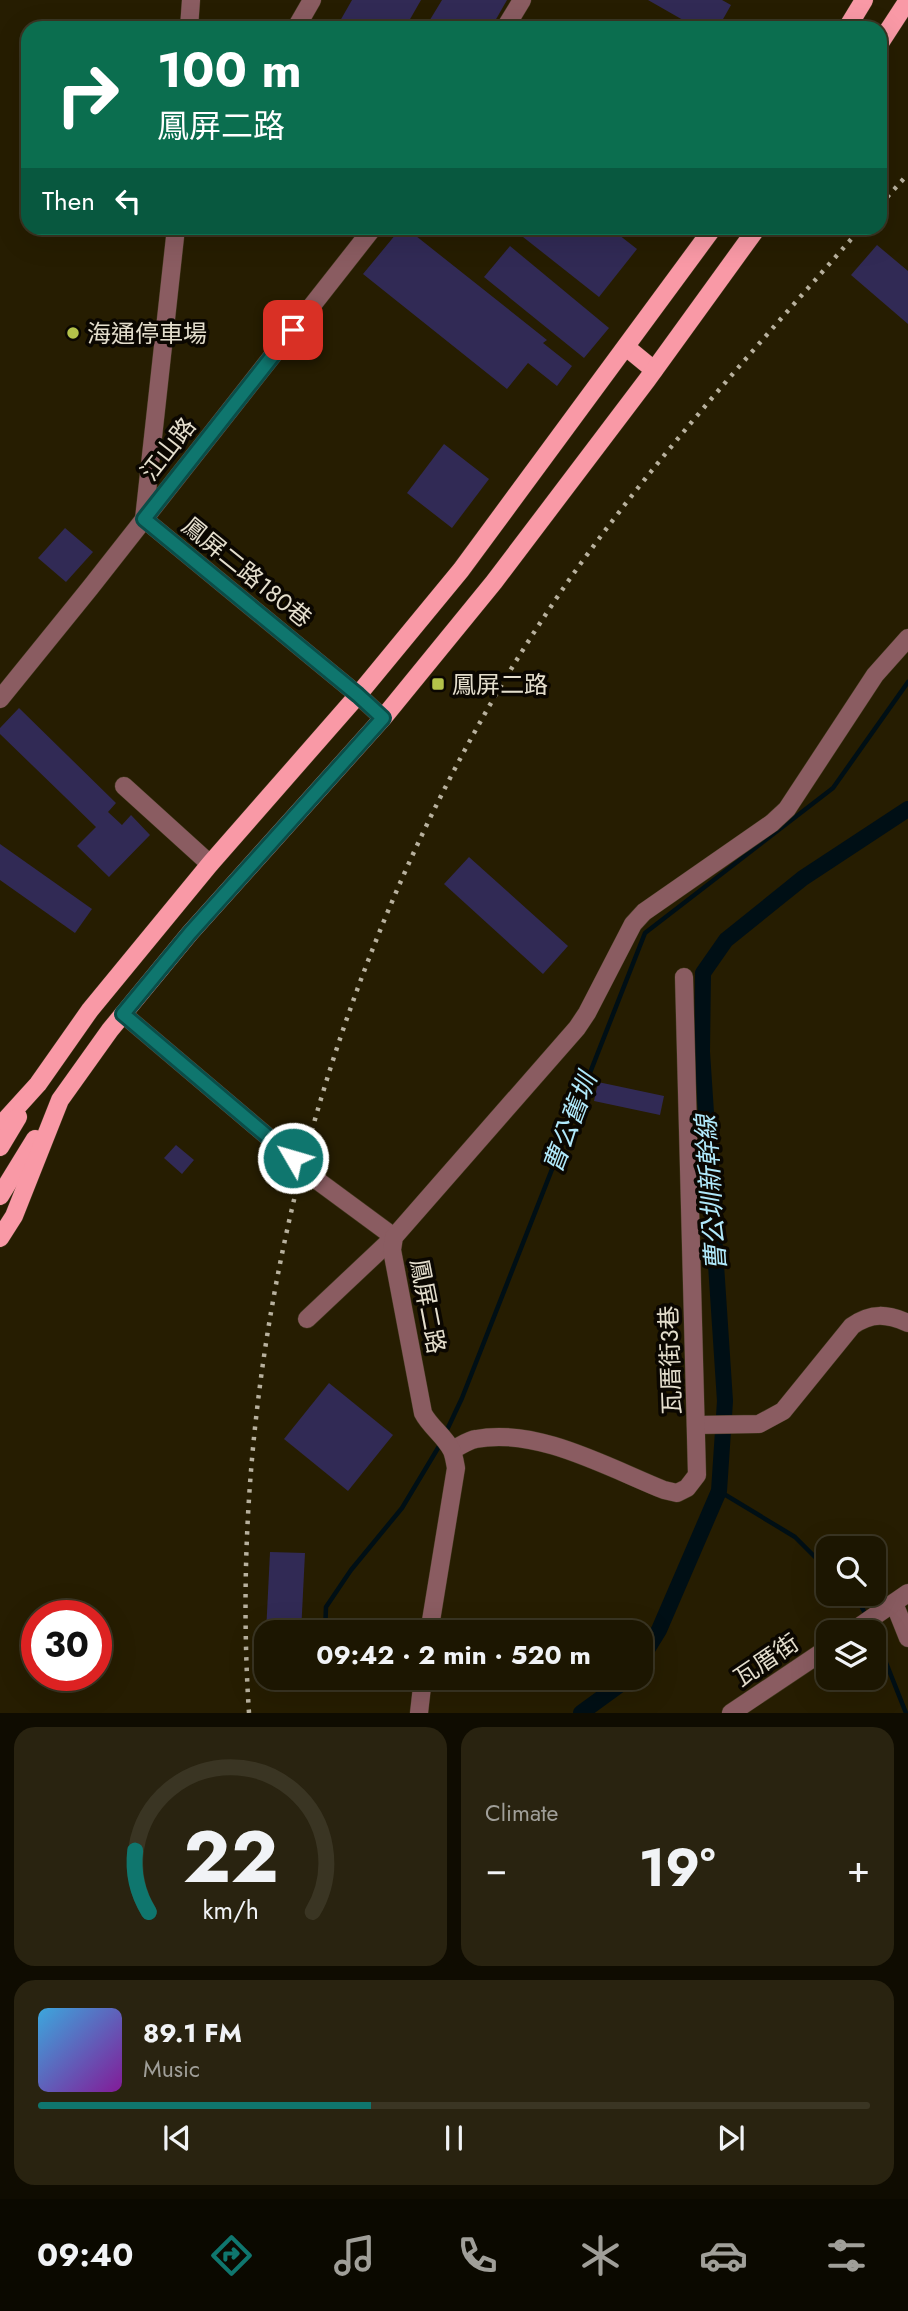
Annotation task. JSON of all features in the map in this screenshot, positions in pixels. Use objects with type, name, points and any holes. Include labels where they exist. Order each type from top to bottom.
[{"type":"main road","points":[[851,21],[864,0]]},
{"type":"main road","points":[[887,32],[908,0]]},
{"type":"main road","points":[[0,1147],[38,1084],[90,1010],[210,864],[358,695],[461,570],[708,235]]},
{"type":"main road","points":[[0,1196],[60,1100],[123,1014],[190,933],[383,718],[494,582],[752,235]]},
{"type":"main road","points":[[626,347],[654,370]]},
{"type":"main road","points":[[0,1126],[38,1084]]},
{"type":"main road","points":[[0,1238],[14,1216],[60,1100]]},
{"type":"street","points":[[190,21],[191,0]]},
{"type":"street","points":[[300,21],[312,0]]},
{"type":"street","points":[[509,21],[522,0]]},
{"type":"street","name":"鳳屏二路180巷","points":[[175,235],[144,519],[383,718]]},
{"type":"street","name":"江山路","points":[[0,699],[8,677],[144,519],[367,235]]},
{"type":"street","name":"鳳屏二路","points":[[449,1446],[423,1413],[392,1250],[394,1237],[577,1028],[633,923],[644,912],[772,823],[787,809],[875,676],[908,638]]},
{"type":"street","points":[[124,786],[210,864]]},
{"type":"street","name":"瓦厝街3巷","points":[[449,1446],[475,1439],[507,1437],[564,1447],[664,1490],[677,1493],[687,1488],[697,1475],[701,1426],[684,977]]},
{"type":"street","points":[[123,1014],[293,1158]]},
{"type":"street","points":[[307,1319],[394,1237],[314,1178]]},
{"type":"street","points":[[701,1426],[759,1424],[783,1411],[852,1326],[864,1318],[890,1315],[908,1323]]},
{"type":"street","points":[[431,1620],[456,1468],[449,1446]]},
{"type":"street","points":[[869,1620],[901,1598],[908,1638]]},
{"type":"street","name":"瓦厝街","points":[[731,1713],[816,1655]]},
{"type":"street","points":[[419,1713],[422,1690]]},
{"type":"building","points":[[352,0],[421,0],[409,21],[340,21]]},
{"type":"building","points":[[442,0],[507,0],[495,21],[429,21]]},
{"type":"building","points":[[648,0],[722,0],[731,5],[722,21],[685,21]]},
{"type":"building","points":[[395,235],[415,235],[547,340],[543,343],[572,366],[557,386],[528,363],[507,389],[363,274]]},
{"type":"building","points":[[521,235],[619,235],[637,249],[599,297]]},
{"type":"building","points":[[877,245],[908,271],[908,324],[851,275]]},
{"type":"building","points":[[510,246],[609,328],[584,358],[484,277]]},
{"type":"building","points":[[444,444],[489,479],[452,528],[407,493]]},
{"type":"building","points":[[65,528],[93,552],[66,582],[38,558]]},
{"type":"building","points":[[19,708],[116,803],[108,812],[122,825],[131,815],[150,835],[109,877],[77,846],[96,827],[0,734],[0,728]]},
{"type":"building","points":[[0,844],[92,909],[75,933],[0,880]]},
{"type":"building","points":[[469,857],[568,946],[543,974],[444,884]]},
{"type":"building","points":[[598,1082],[664,1096],[660,1115],[594,1101]]},
{"type":"building","points":[[176,1145],[194,1160],[182,1174],[164,1158]]},
{"type":"building","points":[[329,1383],[393,1435],[348,1491],[284,1439]]},
{"type":"building","points":[[270,1552],[305,1553],[302,1620],[267,1620]]},
{"type":"waterway","name":"曹公舊圳","points":[[446,1432],[462,1398],[645,933],[833,788],[908,682]]},
{"type":"waterway","name":"曹公圳新幹線","points":[[653,1640],[719,1491],[725,1401],[702,1052],[703,973],[726,940],[803,878],[908,809]]},
{"type":"waterway","name":"曹公舊圳","points":[[326,1620],[326,1607],[351,1570],[402,1508],[441,1443]]},
{"type":"waterway","points":[[719,1491],[795,1537],[816,1558]]},
{"type":"waterway","points":[[861,1606],[867,1617]]},
{"type":"waterway","points":[[886,1663],[906,1713]]},
{"type":"waterway","name":"曹公圳新幹線","points":[[581,1713],[613,1690]]},
{"type":"tunnel","points":[[293,1158],[314,1178]]},
{"type":"railway","points":[[887,197],[908,174]]},
{"type":"railway","points":[[249,1713],[246,1564],[256,1415],[279,1266],[315,1120],[362,977],[420,838],[490,706],[569,580],[674,444],[855,235]]},
{"type":"place","name":"海通停車場","points":[[73,333]]},
{"type":"place","name":"鳳屏二路","points":[[438,684]]},
{"type":"route","points":[[293,330],[144,519],[383,718],[190,933],[123,1014],[293,1158]]}]
